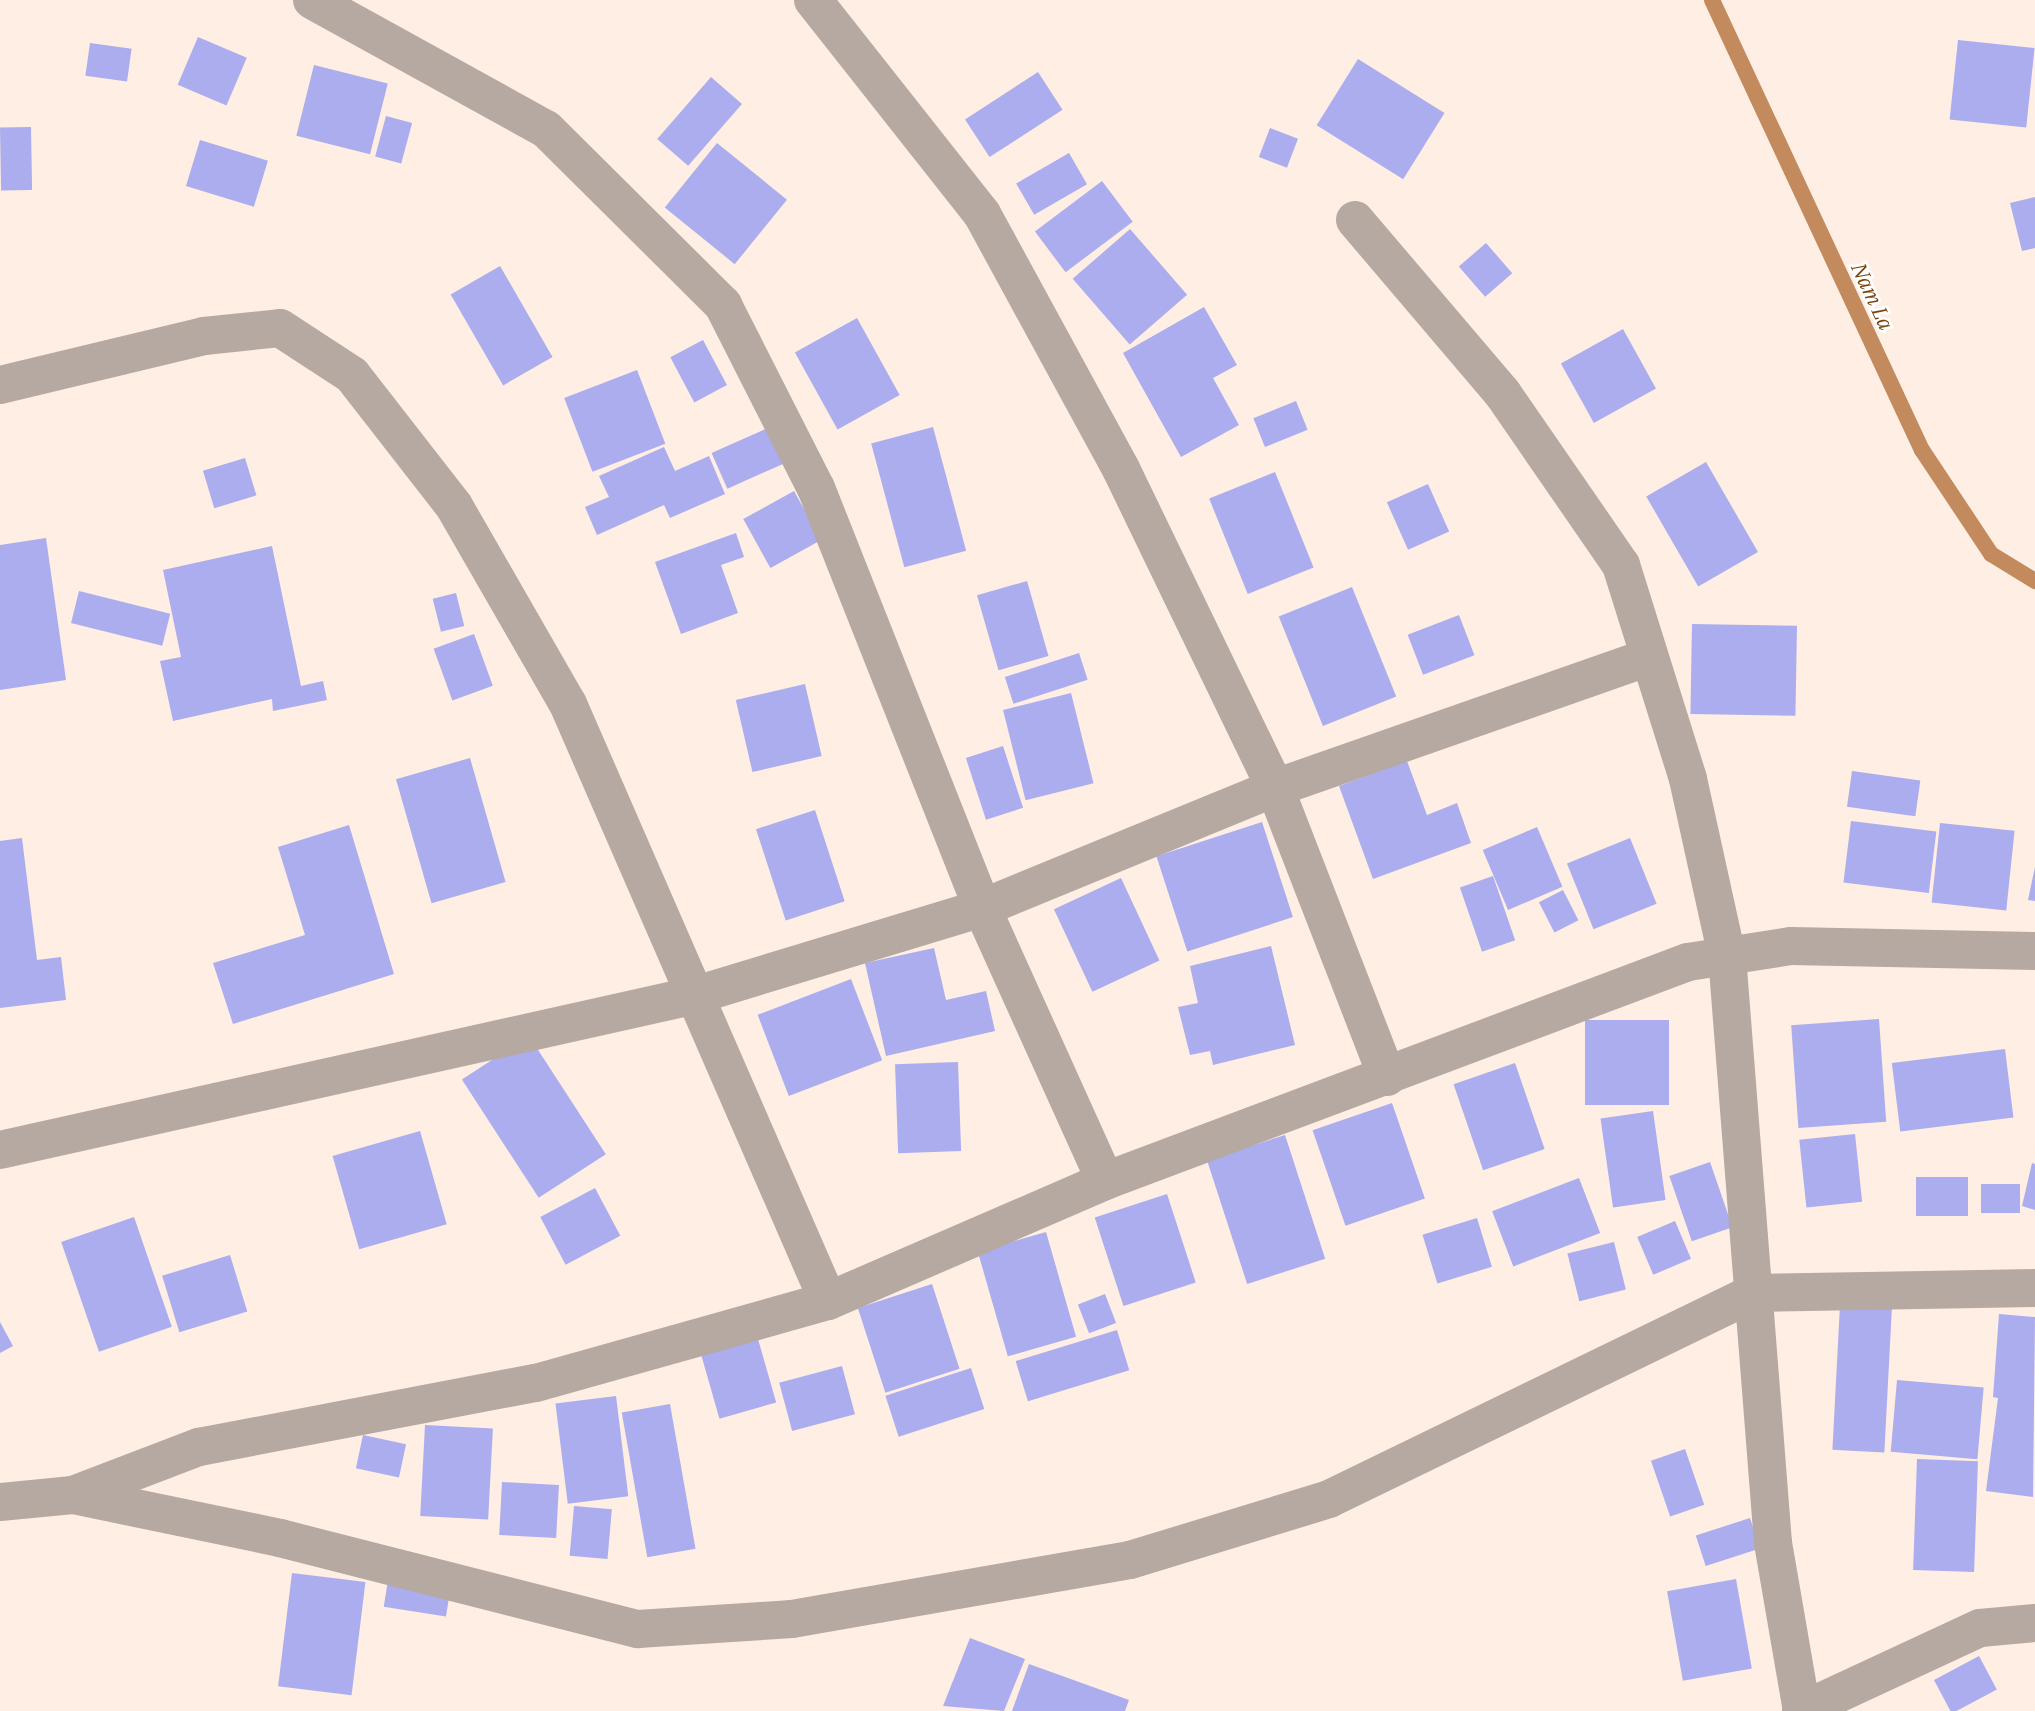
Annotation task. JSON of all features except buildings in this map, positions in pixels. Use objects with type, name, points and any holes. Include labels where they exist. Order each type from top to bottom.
[{"type":"street","points":[[312,0],[546,129],[723,305],[816,488],[982,908],[1105,1181]]},
{"type":"street","points":[[813,0],[982,214],[1121,469],[1275,788],[1387,1077]]},
{"type":"street","points":[[1354,220],[1503,394],[1621,565],[1688,779],[1727,956],[1773,1543],[1801,1711],[1980,1628],[2035,1623]]},
{"type":"street","points":[[0,386],[204,335],[280,328],[352,375],[454,506],[569,704],[828,1301]]},
{"type":"street","points":[[0,1150],[696,995],[982,908],[1275,788],[1649,657]]},
{"type":"street","points":[[0,1502],[73,1494],[199,1447],[536,1383],[828,1301],[1105,1181],[1688,962],[1791,946],[2035,951]]},
{"type":"street","points":[[73,1494],[280,1538],[638,1629],[792,1619],[1130,1560],[1329,1499],[1754,1293],[2035,1288]]},
{"type":"waterway","name":"Nam La","points":[[1712,0],[1922,450],[1991,554],[2035,581]]}]
